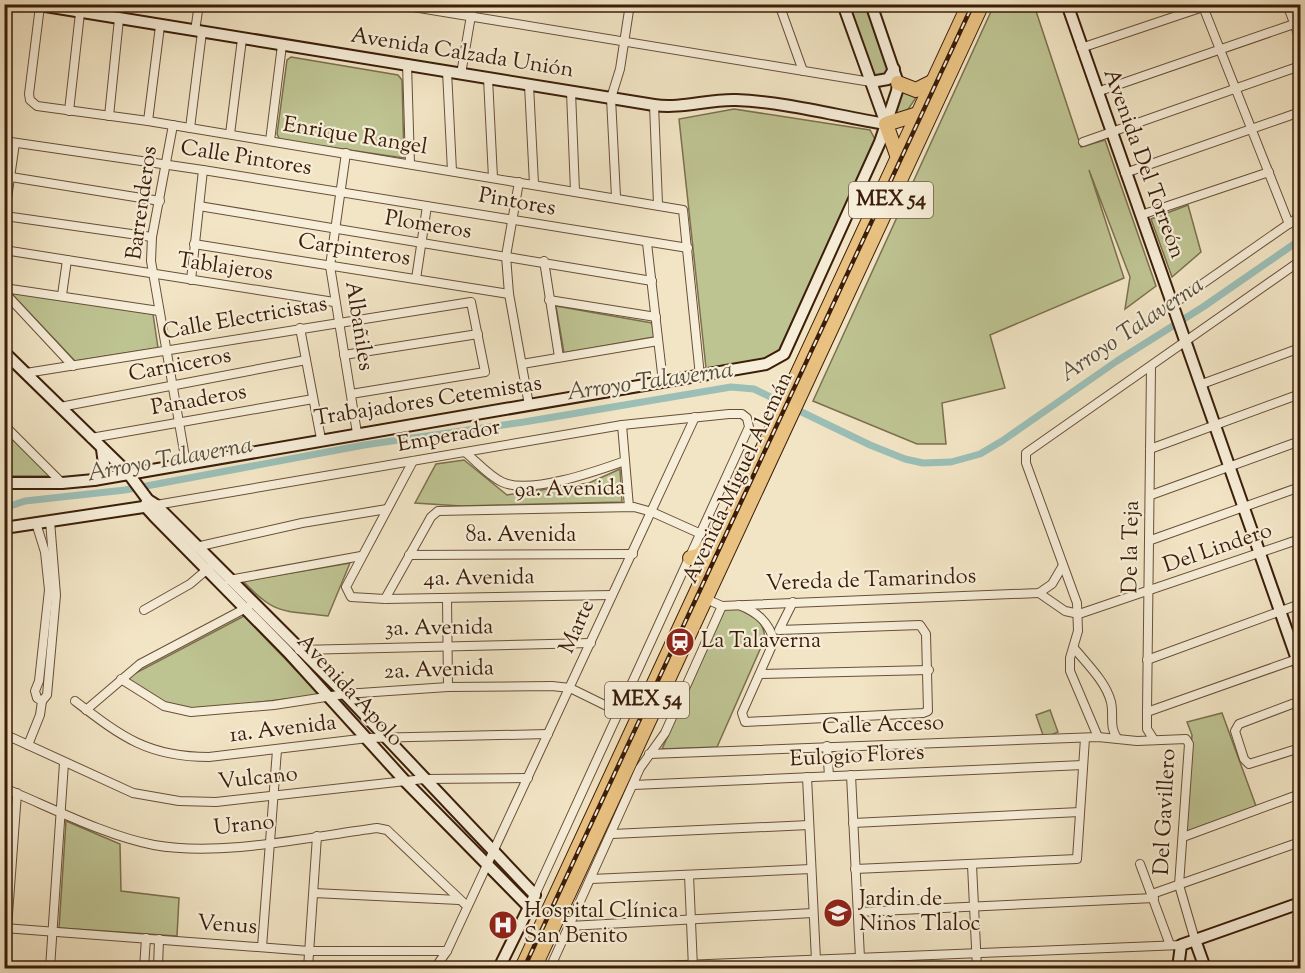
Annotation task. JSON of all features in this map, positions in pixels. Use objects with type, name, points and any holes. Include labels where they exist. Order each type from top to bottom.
[{"type":"highway","name":"Avenida Miguel Alemán","points":[[534,969],[706,599],[897,155],[969,4]]},
{"type":"highway","name":"Avenida Miguel Alemán","points":[[795,393],[982,4]]},
{"type":"highway","points":[[898,83],[916,90],[934,81]]},
{"type":"highway","points":[[897,155],[886,124],[918,114]]},
{"type":"highway","name":"Avenida Miguel Alemán","points":[[522,969],[730,521],[777,433]]},
{"type":"highway","points":[[690,558],[700,555],[730,521]]},
{"type":"street","points":[[190,128],[199,32],[199,4]]},
{"type":"street","points":[[395,4],[871,82],[888,79],[894,69]]},
{"type":"street","points":[[461,74],[473,4]]},
{"type":"street","points":[[616,197],[611,98],[625,42],[630,4]]},
{"type":"street","points":[[762,4],[780,6],[803,71]]},
{"type":"street","points":[[843,4],[886,124]]},
{"type":"street","points":[[871,4],[898,83]]},
{"type":"street","points":[[1068,7],[1081,4]]},
{"type":"street","points":[[1081,48],[1212,4]]},
{"type":"street","points":[[1287,4],[1300,39]]},
{"type":"street","name":"Avenida Calzada Unión","points":[[36,5],[654,105],[675,107],[722,101],[746,101],[886,124]]},
{"type":"street","name":"Enrique Rangel","points":[[36,5],[29,94],[30,100],[36,106],[148,121],[658,204],[683,210],[688,248]]},
{"type":"street","points":[[1202,6],[1289,224]]},
{"type":"street","name":"Avenida Del Torreón","points":[[1068,7],[1185,339]]},
{"type":"street","points":[[69,111],[80,12]]},
{"type":"street","points":[[109,116],[119,19]]},
{"type":"street","points":[[1097,92],[1294,24]]},
{"type":"street","points":[[148,121],[160,26]]},
{"type":"street","points":[[230,134],[242,39]]},
{"type":"street","points":[[270,141],[282,45]]},
{"type":"street","points":[[407,64],[410,164]]},
{"type":"street","points":[[1083,142],[1300,66]]},
{"type":"street","points":[[447,71],[452,171]]},
{"type":"street","points":[[488,78],[493,177]]},
{"type":"street","name":"Trabajadores Cetemistas","points":[[4,483],[62,483],[131,477],[186,463],[766,364],[784,354],[886,124],[898,83]]},
{"type":"street","points":[[529,85],[534,184]]},
{"type":"street","points":[[571,92],[575,191]]},
{"type":"street","points":[[654,105],[658,204]]},
{"type":"street","points":[[1125,173],[1300,112]]},
{"type":"street","name":"Barrenderos","points":[[173,125],[152,237],[152,275],[186,463]]},
{"type":"street","name":"Calle Pintores","points":[[4,141],[340,192]]},
{"type":"street","points":[[15,143],[5,217],[152,237]]},
{"type":"street","name":"Albañiles","points":[[346,153],[333,230],[330,266],[357,433]]},
{"type":"street","points":[[191,280],[203,170]]},
{"type":"street","points":[[1141,215],[1269,171]]},
{"type":"street","points":[[10,177],[160,201]]},
{"type":"street","points":[[519,182],[506,256],[509,294],[529,405]]},
{"type":"street","name":"Pintores","points":[[340,192],[688,248]]},
{"type":"street","name":"Plomeros","points":[[199,206],[333,230],[544,261],[652,281]]},
{"type":"street","points":[[416,279],[427,206]]},
{"type":"street","points":[[1174,309],[1300,216]]},
{"type":"street","points":[[647,243],[663,382]]},
{"type":"street","name":"Carpinteros","points":[[194,244],[509,294]]},
{"type":"street","points":[[688,248],[700,376]]},
{"type":"street","name":"Tablajeros","points":[[4,250],[334,302]]},
{"type":"street","points":[[62,295],[68,260]]},
{"type":"street","points":[[544,261],[559,357]]},
{"type":"street","points":[[1098,737],[1071,676],[1070,658],[1074,648],[1079,614],[1026,463],[1026,453],[1151,367],[1185,339],[1300,261]]},
{"type":"street","points":[[4,290],[62,295],[159,311]]},
{"type":"street","points":[[4,290],[73,366]]},
{"type":"street","points":[[549,300],[656,317]]},
{"type":"street","name":"Calle Electricistas","points":[[26,373],[470,301],[478,334]]},
{"type":"street","points":[[300,328],[321,439]]},
{"type":"street","points":[[344,355],[478,334],[485,372],[351,394]]},
{"type":"street","points":[[1147,712],[1299,662],[1185,339]]},
{"type":"street","points":[[522,364],[658,341]]},
{"type":"street","points":[[1202,384],[1300,348]]},
{"type":"street","name":"Avenida Apolo","points":[[4,352],[131,477],[149,502],[191,548],[249,606],[301,649],[535,895]]},
{"type":"street","name":"Carniceros","points":[[60,407],[306,360]]},
{"type":"street","name":"De la Teja","points":[[1147,729],[1151,367]]},
{"type":"street","points":[[1150,449],[1300,394]]},
{"type":"street","name":"Panaderos","points":[[91,438],[313,399]]},
{"type":"street","name":"Emperador","points":[[149,502],[466,453],[622,425],[738,413],[747,418]]},
{"type":"street","name":"Marte","points":[[435,969],[447,951],[488,864],[695,417]]},
{"type":"street","name":"Avenida Miguel Alemán","points":[[499,969],[701,534],[749,427],[747,418]]},
{"type":"street","points":[[4,425],[62,483]]},
{"type":"street","points":[[622,425],[629,507]]},
{"type":"street","points":[[1151,495],[1300,441]]},
{"type":"street","points":[[94,480],[104,464],[102,449]]},
{"type":"street","points":[[466,453],[498,480],[516,486],[579,477],[626,461]]},
{"type":"street","points":[[229,580],[361,556],[413,461]]},
{"type":"street","points":[[1150,540],[1300,487]]},
{"type":"street","points":[[4,528],[149,502]]},
{"type":"street","name":"9a. Avenida","points":[[409,555],[436,512],[629,507],[652,512],[701,534]]},
{"type":"street","points":[[191,548],[302,523],[387,509]]},
{"type":"street","points":[[28,745],[40,715],[42,701],[47,694],[56,595],[50,521]]},
{"type":"street","points":[[36,523],[45,552],[49,590],[44,652],[35,691],[42,701]]},
{"type":"street","name":"Del Lindero","points":[[1079,614],[1300,539]]},
{"type":"street","name":"8a. Avenida","points":[[409,555],[633,554]]},
{"type":"street","points":[[385,599],[409,555]]},
{"type":"street","name":"4a. Avenida","points":[[361,556],[346,586],[348,594],[355,598],[612,595]]},
{"type":"street","points":[[144,610],[190,584],[210,567]]},
{"type":"street","name":"Avenida Apolo","points":[[210,567],[229,580],[327,696],[368,738],[405,781],[529,907]]},
{"type":"street","points":[[1062,567],[1052,584],[1039,593],[1065,611],[1079,614]]},
{"type":"street","name":"Vereda de Tamarindos","points":[[706,599],[722,606],[1039,593]]},
{"type":"street","points":[[447,598],[448,687]]},
{"type":"street","points":[[739,605],[753,610],[771,631],[774,641],[742,713],[742,720],[748,723],[923,713],[930,706],[926,634],[920,625],[779,630],[793,603]]},
{"type":"street","points":[[1147,660],[1300,604]]},
{"type":"street","points":[[86,710],[121,679],[155,655],[249,606]]},
{"type":"street","points":[[550,969],[633,785],[649,754],[665,733],[722,606]]},
{"type":"street","name":"3a. Avenida","points":[[288,652],[301,649],[591,643]]},
{"type":"street","points":[[1074,648],[1106,688],[1112,708],[1112,727],[1117,738]]},
{"type":"street","points":[[760,674],[929,670]]},
{"type":"street","name":"2a. Avenida","points":[[121,679],[164,706],[191,712],[274,705],[345,694],[448,687],[552,686],[570,688],[620,711]]},
{"type":"street","name":"1a. Avenida","points":[[75,701],[127,738],[168,755],[209,757],[384,737],[548,734]]},
{"type":"street","points":[[1300,701],[1239,724],[1236,729],[1244,759],[1249,764],[1256,764],[1300,748]]},
{"type":"street","points":[[1137,741],[1147,729],[1154,740]]},
{"type":"street","name":"Vulcano","points":[[4,734],[133,793],[150,797],[216,802],[424,779],[528,778]]},
{"type":"street","points":[[855,869],[1077,860],[1084,738]]},
{"type":"street","name":"Calle Acceso","points":[[649,754],[827,746],[1117,738]]},
{"type":"street","name":"Del Gavillero","points":[[1117,738],[1137,741],[1182,738],[1189,742],[1179,885],[1195,940]]},
{"type":"street","points":[[827,746],[829,776]]},
{"type":"street","points":[[262,947],[277,750]]},
{"type":"street","points":[[50,969],[64,763]]},
{"type":"street","name":"Eulogio Flores","points":[[633,785],[1083,765]]},
{"type":"street","points":[[851,775],[860,958]]},
{"type":"street","points":[[807,777],[816,960]]},
{"type":"street","name":"Urano","points":[[4,788],[110,832],[156,845],[210,849],[377,828],[387,830],[467,906]]},
{"type":"street","points":[[6,928],[8,838],[17,793]]},
{"type":"street","points":[[1183,837],[1300,794]]},
{"type":"street","points":[[853,823],[1080,812]]},
{"type":"street","points":[[612,834],[809,825]]},
{"type":"street","points":[[308,969],[317,836]]},
{"type":"street","points":[[858,912],[1153,896],[1300,842]]},
{"type":"street","points":[[1140,864],[1175,945],[1178,969]]},
{"type":"street","points":[[972,865],[977,969]]},
{"type":"street","points":[[591,879],[811,869]]},
{"type":"street","points":[[689,875],[693,967]]},
{"type":"street","points":[[314,893],[459,900]]},
{"type":"street","points":[[610,969],[1175,945],[1300,903]]},
{"type":"street","points":[[569,926],[813,913]]},
{"type":"street","name":"Venus","points":[[6,928],[309,951],[447,951]]},
{"type":"street","points":[[144,969],[146,938]]},
{"type":"street","points":[[158,969],[159,939]]},
{"type":"street","points":[[1195,940],[1205,969]]},
{"type":"street","points":[[1290,969],[1300,965]]},
{"type":"green space","points":[[847,5],[867,5],[891,71],[885,79],[873,78]]},
{"type":"green space","points":[[994,5],[1034,5],[1081,147],[1105,140],[1156,286],[1125,309],[1130,277],[1089,170],[1124,278],[990,335],[1005,388],[942,403],[946,444],[917,444],[813,401]]},
{"type":"green space","points":[[291,57],[398,75],[402,80],[404,158],[280,140],[277,134],[287,60]]},
{"type":"green space","points":[[901,91],[919,93],[905,114],[890,120]]},
{"type":"green space","points":[[734,109],[870,130],[876,141],[777,358],[706,368],[679,119]]},
{"type":"green space","points":[[1188,205],[1201,252],[1172,277],[1151,219]]},
{"type":"green space","points":[[9,291],[153,314],[158,348],[75,361]]},
{"type":"green space","points":[[556,306],[652,323],[654,337],[564,353]]},
{"type":"green space","points":[[5,428],[51,476],[5,476]]},
{"type":"green space","points":[[464,460],[507,495],[589,483],[620,469],[622,502],[461,506],[415,503],[436,464]]},
{"type":"green space","points":[[350,563],[328,616],[290,612],[272,606],[243,581]]},
{"type":"green space","points":[[741,608],[758,619],[765,638],[717,747],[662,749],[725,609]]},
{"type":"green space","points":[[244,616],[320,695],[194,710],[171,706],[128,681],[130,676]]},
{"type":"green space","points":[[1050,710],[1058,732],[1044,738],[1036,715]]},
{"type":"green space","points":[[1222,713],[1256,806],[1184,833],[1192,735],[1187,722]]},
{"type":"green space","points":[[66,821],[120,844],[121,891],[179,898],[177,936],[59,928]]},
{"type":"waterway","name":"Arroyo Talaverna","points":[[4,508],[25,501],[125,490],[364,445],[524,422],[731,387],[754,389],[870,445],[905,459],[923,463],[951,462],[980,454],[1002,441],[1117,361],[1203,307],[1300,240]]},
{"type":"railway","points":[[524,968],[973,4]]},
{"type":"place","name":"La Talaverna","points":[[680,642]]},
{"type":"place","name":"Jardin de Niños Tlaloc","points":[[838,913]]},
{"type":"place","name":"Hospital Clínica San Benito","points":[[503,925]]}]
